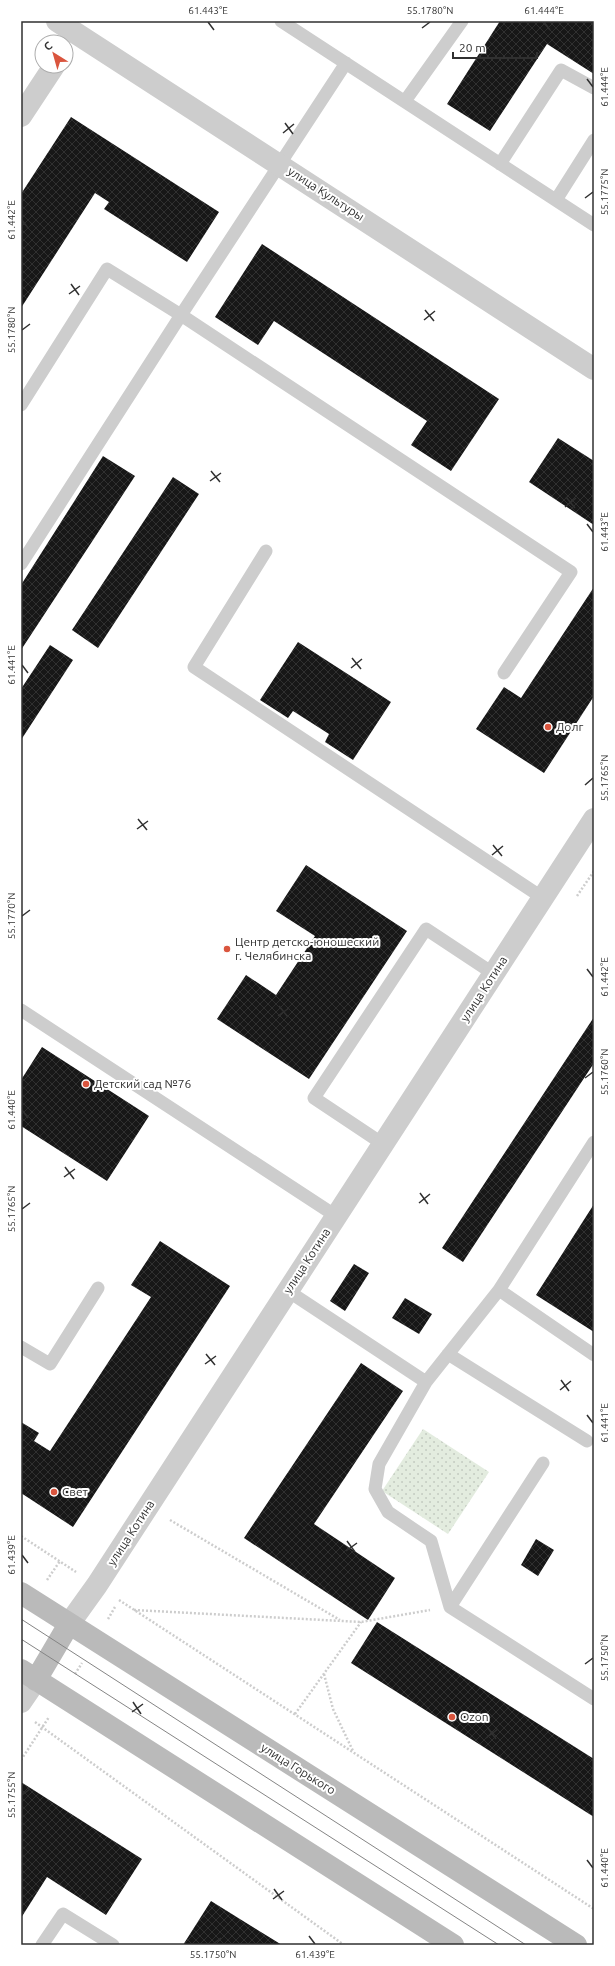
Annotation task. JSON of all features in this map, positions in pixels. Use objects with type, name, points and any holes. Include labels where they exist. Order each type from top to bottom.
[{"type":"main road","name":"улица Горького","points":[[21,1593],[576,1945]]},
{"type":"main road","name":"улица Котина","points":[[28,1675],[69,1624]]},
{"type":"main road","points":[[28,1675],[453,1945]]},
{"type":"street","name":"улица Культуры","points":[[57,21],[75,34],[280,164],[594,369]]},
{"type":"street","points":[[21,116],[49,74]]},
{"type":"street","name":"улица Котина","points":[[69,1624],[97,1585],[594,819]]},
{"type":"street","name":"улица Котина","points":[[21,1702],[28,1675]]},
{"type":"lane","points":[[282,21],[594,225]]},
{"type":"lane","points":[[405,101],[462,21]]},
{"type":"lane","points":[[21,564],[181,315],[346,63]]},
{"type":"lane","points":[[500,164],[561,70],[594,88]]},
{"type":"lane","points":[[556,200],[594,140]]},
{"type":"lane","points":[[21,405],[107,270],[181,315],[571,572],[504,673]]},
{"type":"lane","points":[[266,551],[194,667],[543,898]]},
{"type":"lane","points":[[383,1144],[314,1098],[426,929],[494,974]]},
{"type":"lane","points":[[21,1010],[336,1216]]},
{"type":"lane","points":[[594,1142],[499,1290],[426,1382],[379,1464],[374,1489],[388,1512],[431,1541],[450,1606],[594,1699]]},
{"type":"lane","points":[[21,1347],[50,1364],[98,1288]]},
{"type":"lane","points":[[499,1290],[594,1355]]},
{"type":"lane","points":[[288,1291],[426,1382]]},
{"type":"lane","points":[[448,1354],[587,1441]]},
{"type":"lane","points":[[450,1606],[543,1463]]},
{"type":"lane","points":[[42,1945],[63,1914],[113,1945]]},
{"type":"path","points":[[170,1520],[340,1620]]},
{"type":"path","points":[[21,1536],[594,1909]]},
{"type":"path","points":[[134,1610],[361,1622],[450,1606]]},
{"type":"path","points":[[295,1714],[361,1622]]},
{"type":"path","points":[[324,1674],[333,1709],[354,1752]]},
{"type":"path","points":[[32,1721],[344,1945]]},
{"type":"shaded area","points":[[423,1429],[489,1472],[448,1534],[382,1491]]},
{"type":"building","points":[[500,21],[594,21],[594,74],[547,44],[490,131],[447,104]]},
{"type":"building","points":[[71,117],[219,212],[187,262],[104,209],[109,202],[95,193],[21,308],[21,194]]},
{"type":"building","points":[[262,244],[499,399],[451,471],[411,445],[427,421],[274,321],[258,345],[215,317]]},
{"type":"building","points":[[558,438],[594,461],[594,525],[529,482]]},
{"type":"building","points":[[103,456],[135,476],[21,650],[21,585]]},
{"type":"building","points":[[173,477],[199,494],[98,648],[72,630]]},
{"type":"building","points":[[594,587],[594,696],[544,773],[476,729],[504,687],[521,698]]},
{"type":"building","points":[[298,642],[391,702],[353,760],[325,742],[329,734],[293,711],[288,718],[260,700]]},
{"type":"building","points":[[50,645],[73,660],[21,740],[21,689]]},
{"type":"building","points":[[306,865],[407,931],[309,1079],[217,1019],[246,975],[276,995],[315,936],[276,911]]},
{"type":"building","points":[[594,1017],[594,1063],[463,1262],[442,1248]]},
{"type":"building","points":[[42,1047],[149,1116],[107,1181],[21,1126],[21,1080]]},
{"type":"building","points":[[594,1204],[594,1332],[536,1295]]},
{"type":"building","points":[[160,1241],[230,1286],[73,1527],[21,1493],[21,1422],[39,1433],[34,1441],[50,1451],[151,1297],[131,1285]]},
{"type":"building","points":[[354,1264],[369,1273],[345,1311],[330,1301]]},
{"type":"building","points":[[405,1298],[432,1314],[419,1334],[392,1318]]},
{"type":"building","points":[[361,1363],[403,1391],[314,1524],[395,1578],[368,1620],[244,1538]]},
{"type":"building","points":[[536,1539],[554,1550],[538,1576],[521,1565]]},
{"type":"building","points":[[377,1622],[594,1759],[594,1817],[351,1663]]},
{"type":"building","points":[[21,1782],[142,1859],[106,1915],[47,1877],[21,1918]]},
{"type":"building","points":[[211,1901],[282,1945],[183,1945]]},
{"type":"tram line","points":[[21,1619],[526,1945]]},
{"type":"tram line","points":[[21,1639],[499,1945]]},
{"type":"place","name":"Долг","points":[[548,727]]},
{"type":"place","name":"Центр детско-юношеский г. Челябинска","points":[[227,949]]},
{"type":"place","name":"Детский сад №76","points":[[86,1084]]},
{"type":"place","name":"Свет","points":[[54,1492]]},
{"type":"place","name":"Ozon","points":[[452,1717]]}]
